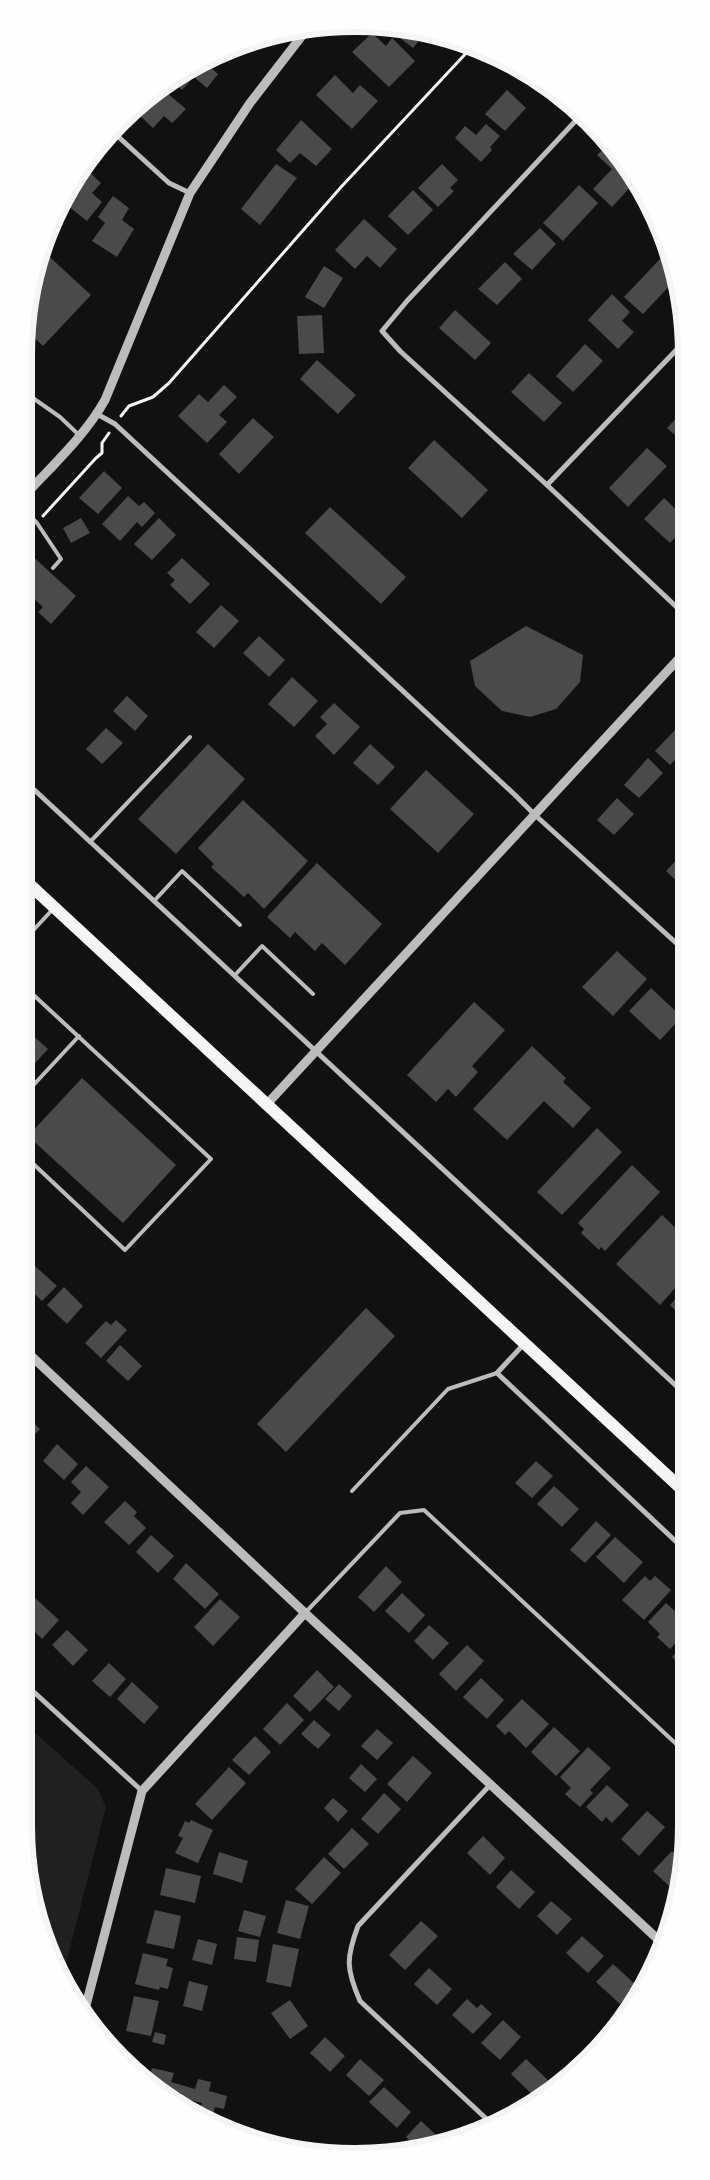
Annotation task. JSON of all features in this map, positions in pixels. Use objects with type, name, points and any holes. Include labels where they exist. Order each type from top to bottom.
[{"type":"main road","points":[[32,886],[678,1486]]},
{"type":"street","points":[[32,488],[98,414],[106,400],[190,193],[250,103],[301,37]]},
{"type":"street","points":[[575,120],[407,301],[382,331],[400,351],[547,485],[678,608]]},
{"type":"street","points":[[118,137],[169,183],[190,193]]},
{"type":"street","points":[[547,485],[678,349]]},
{"type":"street","points":[[98,414],[116,426],[515,794],[535,815],[678,945]]},
{"type":"street","points":[[267,1104],[678,659]]},
{"type":"street","points":[[32,788],[678,1387]]},
{"type":"street","points":[[525,1343],[497,1373],[678,1543]]},
{"type":"street","points":[[32,1357],[305,1613],[657,1938]]},
{"type":"street","points":[[87,2003],[142,1790],[305,1613]]},
{"type":"street","points":[[32,1689],[142,1790]]},
{"type":"street","points":[[487,2119],[360,2001],[350,1978],[349,1951],[358,1926],[490,1785]]},
{"type":"lane","points":[[32,397],[60,417],[80,436]]},
{"type":"lane","points":[[32,518],[37,522],[61,559],[53,568]]},
{"type":"lane","points":[[90,842],[190,737]]},
{"type":"lane","points":[[154,901],[182,871],[240,925]]},
{"type":"lane","points":[[32,933],[55,908]]},
{"type":"lane","points":[[235,975],[262,946],[313,994]]},
{"type":"lane","points":[[32,994],[210,1159],[125,1250],[32,1164]]},
{"type":"lane","points":[[32,1087],[79,1036]]},
{"type":"lane","points":[[352,1491],[448,1389],[497,1373]]},
{"type":"lane","points":[[305,1613],[400,1513],[424,1510],[678,1746]]},
{"type":"path","points":[[129,406],[153,397],[168,383],[342,186],[466,53]]},
{"type":"path","points":[[37,522],[102,453],[102,443]]},
{"type":"shaded area","points":[[32,1730],[97,1788],[106,1807],[65,1966],[43,1908],[35,1867],[32,1825]]},
{"type":"building","points":[[372,33],[386,46],[392,38],[415,61],[389,87],[352,52]]},
{"type":"building","points":[[396,35],[420,39],[413,48]]},
{"type":"building","points":[[210,67],[218,74],[207,88],[194,77],[182,90],[178,86]]},
{"type":"building","points":[[335,75],[353,93],[360,85],[378,101],[352,129],[316,95]]},
{"type":"building","points":[[507,90],[526,108],[505,131],[485,114]]},
{"type":"building","points":[[167,93],[186,109],[172,123],[164,116],[153,128],[140,115]]},
{"type":"building","points":[[301,120],[332,149],[316,166],[300,153],[290,163],[276,150]]},
{"type":"building","points":[[486,124],[500,136],[490,147],[492,150],[481,162],[455,138],[465,126],[476,135]]},
{"type":"building","points":[[603,149],[630,187],[612,207],[593,189],[612,169],[597,155]]},
{"type":"building","points":[[276,164],[297,178],[260,225],[241,209]]},
{"type":"building","points":[[442,164],[458,180],[450,188],[454,191],[438,207],[418,188]]},
{"type":"building","points":[[90,172],[101,183],[92,193],[102,202],[87,221],[69,207]]},
{"type":"building","points":[[579,185],[598,203],[563,241],[543,223]]},
{"type":"building","points":[[413,190],[433,210],[408,235],[388,216]]},
{"type":"building","points":[[113,196],[129,208],[122,220],[134,229],[117,257],[92,241],[105,223],[98,217]]},
{"type":"building","points":[[364,219],[397,249],[380,268],[367,256],[355,269],[335,250]]},
{"type":"building","points":[[540,228],[556,244],[532,270],[513,254]]},
{"type":"building","points":[[48,256],[91,295],[43,346],[33,337],[33,334],[39,292]]},
{"type":"building","points":[[660,259],[664,262],[670,286],[643,314],[624,297]]},
{"type":"building","points":[[505,262],[522,279],[497,305],[478,289]]},
{"type":"building","points":[[324,266],[343,278],[324,308],[305,297]]},
{"type":"building","points":[[612,294],[630,312],[622,321],[634,332],[618,349],[588,320]]},
{"type":"building","points":[[455,310],[491,343],[475,360],[439,328]]},
{"type":"building","points":[[322,315],[324,353],[299,354],[297,316]]},
{"type":"building","points":[[585,344],[603,361],[573,392],[556,376]]},
{"type":"building","points":[[317,360],[356,395],[338,414],[300,379]]},
{"type":"building","points":[[529,373],[562,403],[544,422],[511,392]]},
{"type":"building","points":[[224,385],[237,397],[219,415],[227,422],[207,443],[178,416],[199,394],[208,402]]},
{"type":"building","points":[[678,416],[678,438],[667,428]]},
{"type":"building","points":[[253,418],[274,437],[239,474],[219,454]]},
{"type":"building","points":[[434,440],[488,490],[462,518],[408,468]]},
{"type":"building","points":[[647,448],[667,466],[628,507],[609,488]]},
{"type":"building","points":[[104,471],[122,488],[98,514],[79,498]]},
{"type":"building","points":[[128,496],[139,506],[144,502],[155,513],[142,527],[137,522],[120,541],[102,524]]},
{"type":"building","points":[[664,498],[678,511],[678,534],[670,543],[644,519]]},
{"type":"building","points":[[330,507],[406,577],[381,604],[305,533]]},
{"type":"building","points":[[81,518],[90,533],[71,543],[63,528]]},
{"type":"building","points":[[159,518],[176,535],[152,560],[134,544]]},
{"type":"building","points":[[32,556],[76,596],[51,624],[38,612],[43,607],[32,597]]},
{"type":"building","points":[[182,558],[210,584],[190,604],[170,585],[175,580],[167,573]]},
{"type":"building","points":[[221,605],[239,621],[214,648],[196,632]]},
{"type":"building","points":[[526,626],[583,655],[580,682],[556,709],[530,717],[502,711],[475,686],[470,661]]},
{"type":"building","points":[[259,636],[285,660],[269,677],[243,653]]},
{"type":"building","points":[[292,677],[318,701],[294,727],[268,704]]},
{"type":"building","points":[[127,696],[148,716],[135,731],[113,711]]},
{"type":"building","points":[[334,703],[360,727],[334,755],[315,736],[327,724],[320,717]]},
{"type":"building","points":[[106,728],[123,743],[102,764],[86,749]]},
{"type":"building","points":[[675,730],[678,733],[678,756],[670,765],[655,751]]},
{"type":"building","points":[[208,744],[245,779],[176,854],[138,819]]},
{"type":"building","points":[[370,744],[395,767],[378,785],[353,763]]},
{"type":"building","points":[[648,758],[663,773],[639,798],[624,785]]},
{"type":"building","points":[[426,770],[474,814],[438,853],[390,809]]},
{"type":"building","points":[[617,798],[634,814],[614,835],[597,820]]},
{"type":"building","points":[[243,800],[308,861],[264,909],[248,893],[244,897],[211,867],[214,864],[198,848]]},
{"type":"building","points":[[678,858],[678,882],[666,871]]},
{"type":"building","points":[[317,863],[382,924],[345,965],[322,943],[315,951],[295,932],[290,938],[267,917]]},
{"type":"building","points":[[617,951],[647,979],[613,1016],[582,987]]},
{"type":"building","points":[[651,988],[678,1013],[678,1021],[660,1040],[629,1011]]},
{"type":"building","points":[[474,1002],[505,1030],[472,1066],[478,1072],[456,1097],[448,1089],[436,1102],[407,1075]]},
{"type":"building","points":[[32,1035],[48,1049],[32,1067]]},
{"type":"building","points":[[532,1046],[566,1078],[563,1082],[591,1108],[573,1128],[544,1101],[507,1140],[473,1109]]},
{"type":"building","points":[[82,1078],[176,1165],[123,1223],[32,1140],[32,1132]]},
{"type":"building","points":[[597,1128],[622,1152],[562,1215],[537,1192]]},
{"type":"building","points":[[632,1165],[660,1192],[605,1251],[601,1247],[599,1250],[581,1233],[584,1229],[578,1223]]},
{"type":"building","points":[[662,1215],[678,1230],[678,1285],[660,1305],[616,1264]]},
{"type":"building","points":[[35,1266],[57,1286],[42,1301],[32,1292],[32,1269]]},
{"type":"building","points":[[64,1287],[83,1306],[67,1324],[47,1305]]},
{"type":"building","points":[[678,1296],[678,1313],[670,1305]]},
{"type":"building","points":[[366,1308],[395,1336],[286,1452],[257,1424]]},
{"type":"building","points":[[116,1320],[127,1330],[101,1358],[85,1343],[106,1321],[111,1325]]},
{"type":"building","points":[[120,1345],[142,1366],[128,1381],[106,1361]]},
{"type":"building","points":[[32,1422],[40,1429],[32,1437]]},
{"type":"building","points":[[57,1444],[78,1464],[64,1480],[43,1461]]},
{"type":"building","points":[[536,1461],[553,1476],[532,1498],[515,1483]]},
{"type":"building","points":[[86,1466],[109,1487],[83,1515],[71,1503],[81,1492],[71,1482]]},
{"type":"building","points":[[554,1486],[579,1509],[562,1527],[537,1504]]},
{"type":"building","points":[[125,1501],[137,1512],[134,1516],[146,1528],[129,1545],[104,1522]]},
{"type":"building","points":[[596,1521],[611,1535],[585,1563],[570,1550]]},
{"type":"building","points":[[151,1535],[174,1556],[158,1573],[136,1552]]},
{"type":"building","points":[[615,1537],[643,1562],[624,1583],[596,1557]]},
{"type":"building","points":[[186,1563],[219,1594],[205,1609],[173,1579]]},
{"type":"building","points":[[386,1566],[402,1582],[374,1612],[358,1597]]},
{"type":"building","points":[[645,1576],[650,1581],[655,1576],[671,1590],[644,1620],[622,1600]]},
{"type":"building","points":[[402,1593],[425,1615],[409,1633],[385,1611]]},
{"type":"building","points":[[34,1597],[59,1620],[42,1639],[32,1629],[32,1599]]},
{"type":"building","points":[[220,1599],[240,1617],[213,1646],[194,1627]]},
{"type":"building","points":[[666,1603],[676,1612],[678,1610],[678,1640],[670,1649],[657,1637],[660,1634],[648,1622]]},
{"type":"building","points":[[429,1625],[449,1643],[433,1660],[414,1641]]},
{"type":"building","points":[[67,1630],[88,1650],[73,1666],[52,1645]]},
{"type":"building","points":[[467,1645],[484,1661],[456,1691],[439,1674]]},
{"type":"building","points":[[678,1651],[678,1662],[672,1657]]},
{"type":"building","points":[[109,1663],[126,1679],[110,1697],[92,1681]]},
{"type":"building","points":[[317,1670],[334,1687],[310,1712],[293,1696]]},
{"type":"building","points":[[481,1678],[504,1700],[487,1719],[463,1697]]},
{"type":"building","points":[[132,1682],[159,1707],[144,1724],[117,1699]]},
{"type":"building","points":[[339,1684],[352,1696],[339,1711],[325,1699]]},
{"type":"building","points":[[522,1699],[549,1724],[526,1748],[509,1731],[505,1735],[496,1726]]},
{"type":"building","points":[[287,1703],[304,1720],[280,1745],[263,1729]]},
{"type":"building","points":[[314,1720],[331,1735],[318,1749],[301,1734]]},
{"type":"building","points":[[554,1727],[580,1751],[556,1776],[531,1752]]},
{"type":"building","points":[[377,1729],[393,1743],[377,1760],[361,1746]]},
{"type":"building","points":[[255,1736],[271,1752],[249,1775],[232,1760]]},
{"type":"building","points":[[588,1747],[611,1768],[590,1790],[593,1793],[580,1807],[565,1794],[571,1788],[560,1777]]},
{"type":"building","points":[[413,1756],[432,1773],[407,1802],[387,1784]]},
{"type":"building","points":[[361,1764],[377,1779],[365,1792],[349,1778]]},
{"type":"building","points":[[229,1767],[246,1783],[212,1820],[195,1804]]},
{"type":"building","points":[[607,1785],[629,1805],[612,1823],[606,1817],[602,1822],[586,1807]]},
{"type":"building","points":[[384,1793],[401,1809],[378,1834],[361,1819]]},
{"type":"building","points":[[333,1798],[348,1811],[338,1822],[324,1808]]},
{"type":"building","points":[[647,1811],[665,1827],[639,1856],[621,1839]]},
{"type":"building","points":[[191,1820],[213,1830],[198,1863],[175,1853],[183,1838],[178,1836],[185,1821],[189,1823]]},
{"type":"building","points":[[352,1828],[369,1844],[344,1869],[328,1854]]},
{"type":"building","points":[[483,1836],[505,1858],[490,1875],[467,1853]]},
{"type":"building","points":[[672,1851],[676,1855],[672,1883],[669,1886],[653,1871]]},
{"type":"building","points":[[219,1852],[248,1861],[242,1883],[213,1874]]},
{"type":"building","points":[[324,1857],[341,1873],[312,1904],[295,1889]]},
{"type":"building","points":[[166,1868],[201,1876],[195,1903],[160,1895]]},
{"type":"building","points":[[511,1870],[535,1892],[519,1909],[496,1887]]},
{"type":"building","points":[[286,1900],[309,1906],[300,1939],[277,1933]]},
{"type":"building","points":[[551,1901],[572,1919],[557,1935],[537,1916]]},
{"type":"building","points":[[155,1910],[181,1916],[174,1949],[146,1943]]},
{"type":"building","points":[[244,1910],[266,1916],[260,1937],[238,1931]]},
{"type":"building","points":[[421,1921],[438,1936],[405,1970],[389,1955]]},
{"type":"building","points":[[582,1936],[604,1956],[588,1973],[566,1953]]},
{"type":"building","points":[[237,1937],[259,1940],[256,1962],[234,1959]]},
{"type":"building","points":[[198,1939],[217,1944],[212,1965],[192,1960]]},
{"type":"building","points":[[273,1944],[299,1949],[291,1987],[266,1982]]},
{"type":"building","points":[[143,1953],[168,1959],[166,1966],[173,1968],[168,1989],[160,1987],[159,1990],[135,1984]]},
{"type":"building","points":[[613,1964],[635,1984],[620,2004],[596,1982]]},
{"type":"building","points":[[429,1968],[452,1989],[437,2005],[414,1984]]},
{"type":"building","points":[[189,1981],[208,1986],[202,2011],[183,2006]]},
{"type":"building","points":[[134,1996],[159,2001],[151,2036],[126,2031]]},
{"type":"building","points":[[467,1999],[477,2008],[481,2004],[492,2014],[473,2034],[452,2015]]},
{"type":"building","points":[[290,2000],[308,2026],[290,2039],[271,2013]]},
{"type":"building","points":[[503,2020],[521,2037],[500,2060],[481,2043]]},
{"type":"building","points":[[155,2032],[166,2035],[164,2045],[152,2042]]},
{"type":"building","points":[[325,2037],[345,2056],[330,2072],[310,2053]]},
{"type":"building","points":[[360,2059],[384,2080],[369,2096],[346,2075]]},
{"type":"building","points":[[526,2059],[550,2082],[532,2094],[511,2074]]},
{"type":"building","points":[[152,2068],[174,2073],[171,2082],[195,2089],[198,2079],[211,2082],[209,2091],[227,2096],[224,2109],[215,2107],[212,2114],[201,2108],[202,2103],[186,2099],[150,2074]]},
{"type":"building","points":[[384,2087],[411,2112],[397,2128],[369,2102]]},
{"type":"building","points":[[421,2121],[438,2137],[412,2142],[406,2137]]}]
